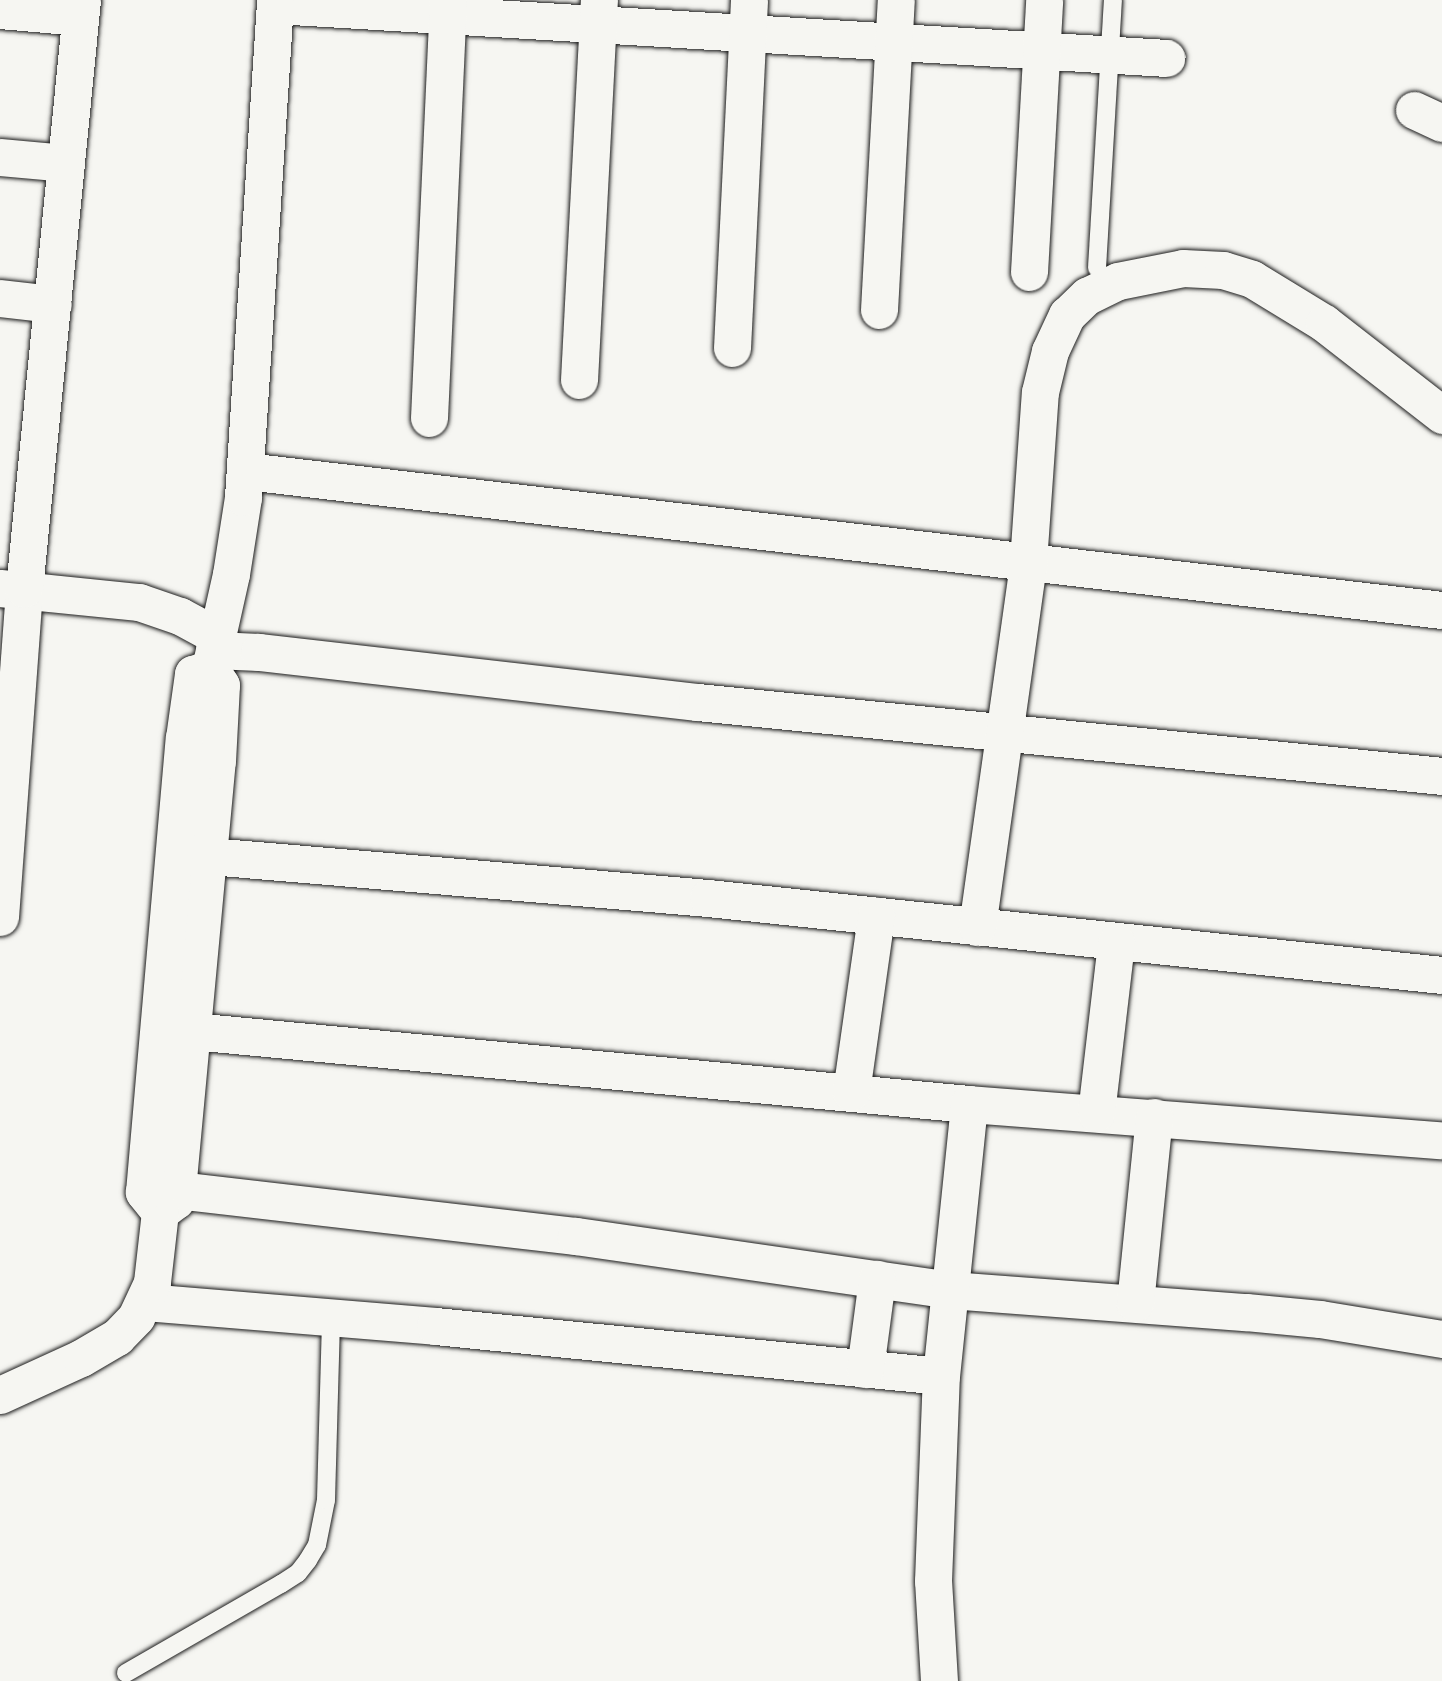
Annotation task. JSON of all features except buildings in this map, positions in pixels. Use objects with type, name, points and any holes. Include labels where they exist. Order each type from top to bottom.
[{"type":"street","points":[[879,310],[896,0]]},
{"type":"street","points":[[1029,272],[1044,0]]},
{"type":"street","points":[[0,1395],[81,1358],[117,1337],[136,1317],[152,1282],[168,1201],[192,1031],[209,856],[221,685],[213,651],[231,574],[246,471],[275,3],[749,16],[894,42],[1166,58]]},
{"type":"street","points":[[0,10],[81,8],[53,304],[12,589],[0,917]]},
{"type":"street","points":[[429,418],[448,8]]},
{"type":"street","points":[[579,380],[598,12]]},
{"type":"street","points":[[732,348],[749,16]]},
{"type":"street","points":[[0,157],[66,163]]},
{"type":"street","points":[[977,927],[1007,731],[1028,562],[1040,392],[1050,351],[1067,315],[1087,296],[1118,281],[1182,268],[1223,270],[1252,279],[1324,323],[1442,415]]},
{"type":"street","points":[[0,298],[53,304]]},
{"type":"street","points":[[246,471],[1442,610]]},
{"type":"street","points":[[12,589],[139,602],[180,616],[213,651],[259,652],[697,702],[1442,776]]},
{"type":"street","points":[[213,651],[193,674],[184,738],[144,1192],[168,1201],[576,1236],[950,1290],[1320,1319],[1442,1339]]},
{"type":"street","points":[[209,856],[708,898],[1442,975]]},
{"type":"street","points":[[851,1093],[876,916]]},
{"type":"street","points":[[1096,1113],[1116,942]]},
{"type":"street","points":[[192,1031],[969,1104],[1442,1140]]},
{"type":"street","points":[[939,1681],[933,1581],[941,1377],[969,1104]]},
{"type":"street","points":[[1135,1303],[1154,1117]]},
{"type":"street","points":[[865,1369],[877,1279]]},
{"type":"street","points":[[145,1302],[331,1317],[941,1377]]},
{"type":"lane","points":[[1097,268],[1113,0]]},
{"type":"lane","points":[[126,1673],[298,1573],[317,1545],[326,1500],[331,1317]]}]
